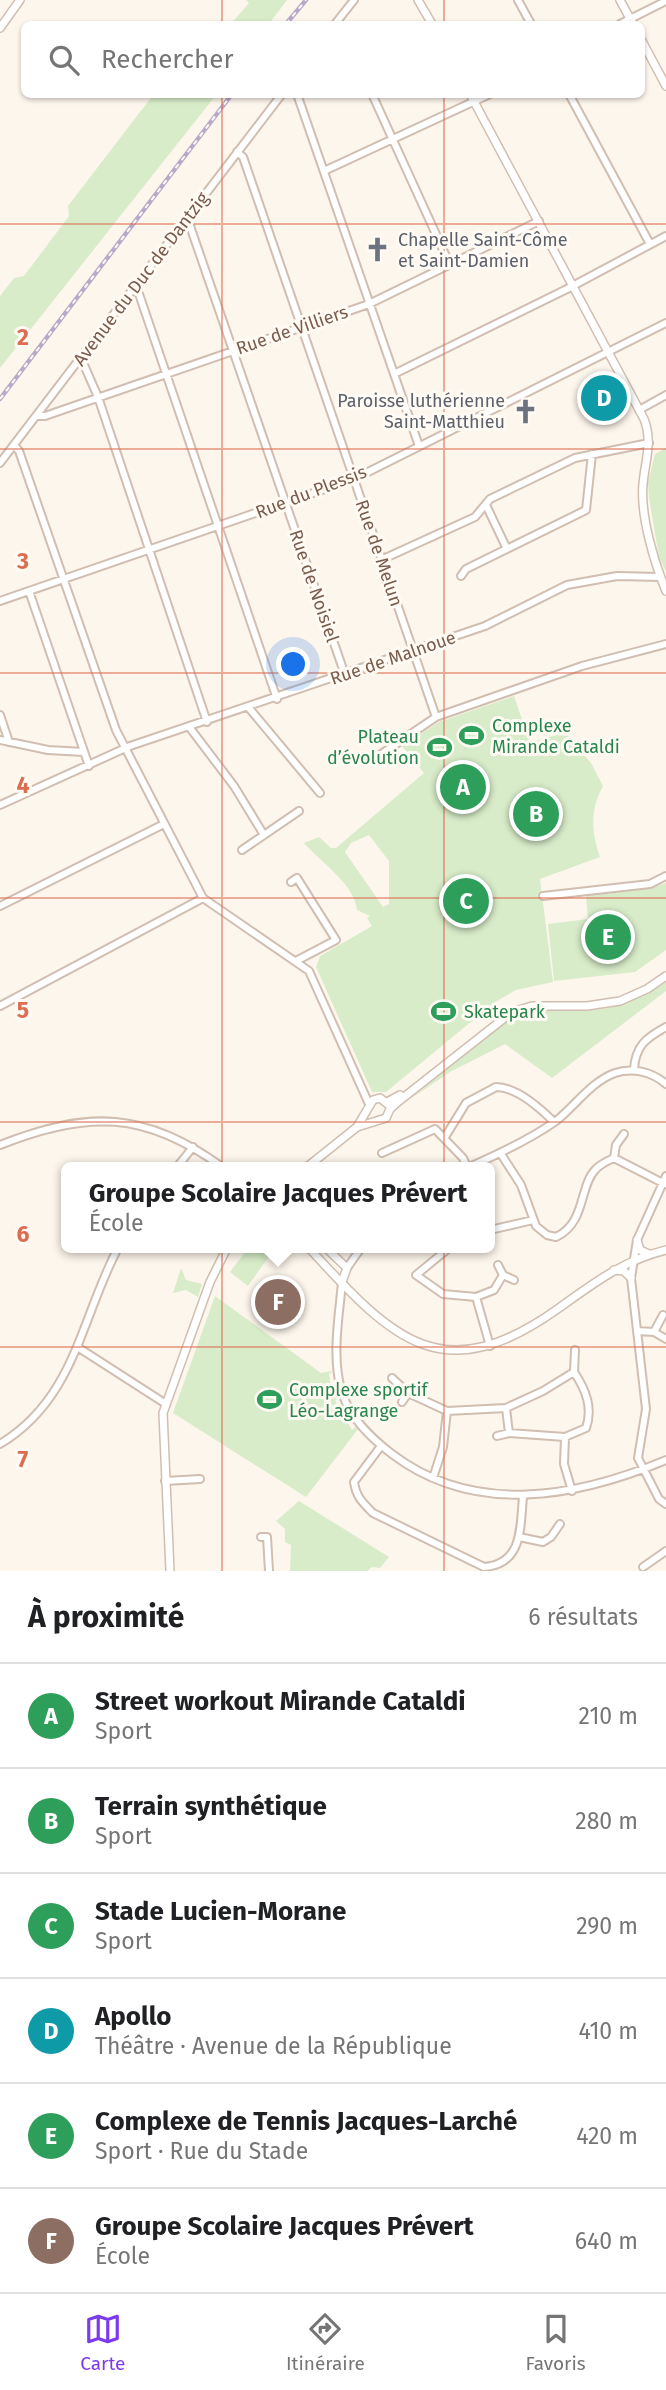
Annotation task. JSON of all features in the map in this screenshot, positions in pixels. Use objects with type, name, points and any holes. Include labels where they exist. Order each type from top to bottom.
[{"type":"street","points":[[0,28],[20,0]]},
{"type":"street","points":[[339,21],[354,0]]},
{"type":"street","points":[[418,0],[430,21]]},
{"type":"street","points":[[518,0],[529,21]]},
{"type":"street","points":[[620,0],[631,21]]},
{"type":"street","points":[[634,21],[666,1]]},
{"type":"street","points":[[645,47],[666,86]]},
{"type":"street","name":"Avenue du Duc de Dantzig","points":[[0,463],[279,98]]},
{"type":"street","points":[[298,98],[419,446]]},
{"type":"street","points":[[374,98],[450,265]]},
{"type":"street","points":[[472,98],[647,426],[649,443],[643,492],[655,562],[666,591]]},
{"type":"street","points":[[324,171],[483,98]]},
{"type":"street","points":[[571,98],[650,244]]},
{"type":"street","name":"Rue de Melun","points":[[237,152],[243,157],[436,717]]},
{"type":"street","name":"Rue de Noisiel","points":[[185,221],[190,226],[345,675]]},
{"type":"street","name":"Rue de Villiers","points":[[36,416],[369,304],[539,221]]},
{"type":"street","points":[[394,374],[573,286],[666,236]]},
{"type":"street","points":[[134,288],[139,293],[277,699]]},
{"type":"street","name":"Rue du Plessis","points":[[0,601],[354,479],[666,323]]},
{"type":"street","points":[[80,358],[98,397],[208,722]]},
{"type":"street","points":[[639,410],[666,394]]},
{"type":"street","points":[[381,560],[475,517],[490,499],[575,458],[649,443]]},
{"type":"street","points":[[14,445],[19,451],[124,749],[164,824],[204,898],[309,971],[374,1119]]},
{"type":"street","points":[[461,576],[466,569],[586,510],[592,454]]},
{"type":"street","points":[[486,505],[507,550]]},
{"type":"street","name":"Rue de Malnoue","points":[[0,805],[124,749],[277,699],[494,622],[567,585],[617,576],[660,577]]},
{"type":"street","points":[[29,591],[89,766]]},
{"type":"street","points":[[377,757],[436,717],[582,666],[666,644]]},
{"type":"street","points":[[249,708],[320,793]]},
{"type":"street","points":[[0,715],[9,742]]},
{"type":"street","points":[[190,728],[234,786],[264,835]]},
{"type":"street","points":[[0,740],[48,750],[84,751]]},
{"type":"street","points":[[242,850],[299,811]]},
{"type":"street","points":[[0,906],[164,824]]},
{"type":"street","points":[[543,895],[650,884],[666,876]]},
{"type":"street","points":[[291,882],[297,878],[336,940],[296,961]]},
{"type":"street","points":[[0,1006],[204,898]]},
{"type":"street","points":[[309,971],[316,951]]},
{"type":"street","points":[[313,1162],[357,1127],[374,1119],[386,1118],[389,1105],[405,1091],[494,1018],[513,1007],[537,1002],[611,999],[638,989],[666,971]]},
{"type":"street","points":[[389,1105],[512,1012],[532,1006],[598,1005],[620,1001],[647,989],[666,976]]},
{"type":"street","points":[[634,1070],[635,1055],[642,1042],[666,1027]]},
{"type":"street","points":[[481,1162],[501,1154],[554,1122],[605,1078],[634,1070],[650,1074],[666,1084]]},
{"type":"street","points":[[445,1137],[466,1103],[496,1087],[514,1092],[542,1110],[554,1122]]},
{"type":"street","points":[[357,1127],[368,1107],[377,1098],[389,1105]]},
{"type":"street","points":[[0,1144],[47,1128],[115,1119],[149,1126],[193,1147],[215,1162]]},
{"type":"street","points":[[382,1153],[430,1129],[445,1137],[464,1162]]},
{"type":"street","points":[[501,1154],[521,1185],[533,1220],[547,1235],[561,1234],[583,1205],[593,1171],[614,1158],[616,1145],[624,1133]]},
{"type":"street","points":[[186,1160],[193,1147]]},
{"type":"street","points":[[183,1162],[205,1155]]},
{"type":"street","points":[[614,1158],[665,1181],[638,1240],[632,1260],[631,1278],[646,1409],[638,1458],[659,1499],[666,1504]]},
{"type":"street","points":[[495,1229],[533,1220]]},
{"type":"street","points":[[638,1240],[640,1250],[650,1254]]},
{"type":"street","points":[[314,1253],[381,1318],[424,1345],[458,1352],[490,1346],[529,1328],[613,1270],[632,1260],[666,1250]]},
{"type":"street","points":[[0,1444],[15,1435],[44,1405],[79,1348],[116,1253]]},
{"type":"street","points":[[170,1571],[162,1424],[166,1404],[211,1282],[225,1253]]},
{"type":"street","points":[[331,1253],[347,1268]]},
{"type":"street","points":[[357,1253],[342,1282],[337,1345],[340,1386],[352,1413],[381,1446],[433,1478],[477,1492],[523,1497],[572,1491],[666,1460]]},
{"type":"street","points":[[443,1253],[416,1275],[443,1294],[476,1297],[494,1290],[503,1275]]},
{"type":"street","points":[[498,1265],[503,1275],[514,1280]]},
{"type":"street","points":[[613,1270],[624,1270],[631,1278]]},
{"type":"street","points":[[476,1297],[490,1346]]},
{"type":"street","points":[[654,1332],[663,1315]]},
{"type":"street","points":[[637,1331],[654,1332],[666,1339]]},
{"type":"street","points":[[79,1348],[166,1404]]},
{"type":"street","points":[[497,1436],[509,1433],[565,1437],[586,1429],[590,1416],[582,1384],[574,1372],[575,1350]]},
{"type":"street","points":[[392,1378],[408,1392],[447,1411],[506,1408],[543,1391],[574,1372]]},
{"type":"street","points":[[402,1402],[408,1392]]},
{"type":"street","points":[[506,1408],[509,1433]]},
{"type":"street","points":[[433,1478],[443,1447],[447,1411]]},
{"type":"street","points":[[565,1437],[564,1464],[572,1491]]},
{"type":"street","points":[[381,1446],[354,1482],[355,1493],[373,1513],[484,1567],[510,1559],[519,1537],[523,1497]]},
{"type":"street","points":[[165,1481],[200,1479]]},
{"type":"street","points":[[519,1537],[543,1542],[551,1537],[560,1524]]},
{"type":"street","points":[[261,1537],[267,1537],[269,1571]]},
{"type":"street","points":[[642,1567],[666,1551]]},
{"type":"green space","points":[[246,0],[287,0],[271,21],[234,21],[249,3]]},
{"type":"green space","points":[[151,98],[214,98],[0,368],[0,296],[14,278],[24,276],[69,216],[68,206]]},
{"type":"green space","points":[[666,448],[666,572],[659,557],[648,482],[655,454]]},
{"type":"green space","points":[[514,696],[530,743],[556,735],[568,736],[591,763],[603,786],[593,821],[600,857],[540,879],[553,982],[516,990],[495,1002],[386,1092],[372,1092],[316,967],[320,956],[372,926],[367,918],[370,916],[357,910],[355,900],[343,882],[304,843],[319,837],[331,848],[336,848],[424,773],[402,746],[439,722]],"holes":[[[369,835],[389,861],[389,904],[383,907],[345,852],[351,843]]]},
{"type":"green space","points":[[666,883],[666,950],[635,972],[554,981],[548,924],[588,919],[586,895],[651,888]]},
{"type":"green space","points":[[666,982],[666,991],[552,1078],[505,1044],[450,1072],[409,1100],[514,1015],[542,1010],[611,1007],[639,998]]},
{"type":"green space","points":[[244,1253],[270,1255],[248,1286],[230,1272]]},
{"type":"green space","points":[[181,1268],[186,1280],[202,1284],[198,1297],[186,1290],[173,1293]]},
{"type":"green space","name":"Complexe sportif Léo-Lagrange","points":[[215,1296],[321,1373],[333,1371],[329,1374],[331,1387],[335,1386],[336,1390],[321,1393],[337,1392],[339,1398],[335,1400],[352,1430],[356,1427],[358,1429],[306,1497],[173,1413]]},
{"type":"green space","points":[[299,1501],[389,1557],[380,1568],[372,1567],[367,1571],[290,1571],[291,1545],[285,1542],[285,1529],[276,1521]]},
{"type":"railway","points":[[288,21],[306,0]]},
{"type":"railway","points":[[0,399],[229,98]]},
{"type":"place","name":"Chapelle Saint-Côme et Saint-Damien","points":[[378,250]]},
{"type":"place","name":"Apollo","points":[[604,398]]},
{"type":"place","name":"Paroisse luthérienne Saint-Matthieu","points":[[525,411]]},
{"type":"place","name":"Complexe Mirande Cataldi","points":[[472,736]]},
{"type":"place","name":"Plateau d’évolution","points":[[439,747]]},
{"type":"place","name":"Street workout Mirande Cataldi","points":[[463,787]]},
{"type":"place","name":"Terrain synthétique","points":[[536,814]]},
{"type":"place","name":"Stade Lucien-Morane","points":[[466,901]]},
{"type":"place","name":"Complexe de Tennis Jacques-Larché","points":[[608,937]]},
{"type":"place","name":"Skatepark","points":[[444,1012]]},
{"type":"place","name":"Groupe Scolaire Jacques Prévert","points":[[278,1302]]},
{"type":"place","name":"Complexe sportif Léo-Lagrange","points":[[269,1400]]}]
